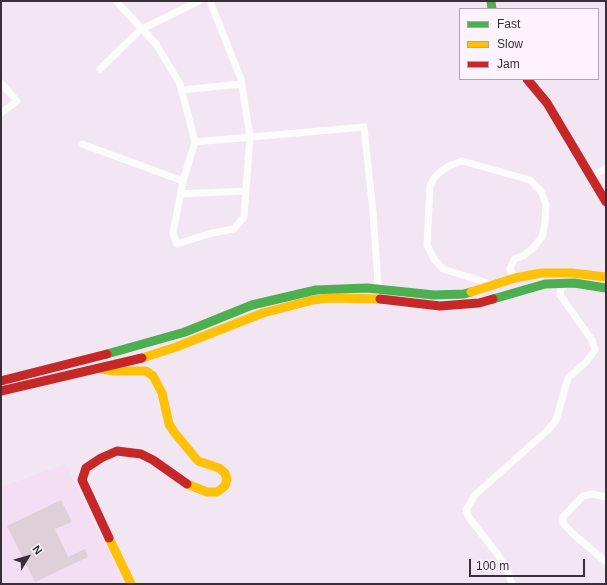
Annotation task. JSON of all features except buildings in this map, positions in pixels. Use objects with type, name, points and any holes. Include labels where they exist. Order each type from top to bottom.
[{"type":"main road","points":[[528,80],[546,103],[592,176],[606,202]]},
{"type":"main road","points":[[1,381],[134,347],[185,332],[252,305],[316,290],[378,289],[434,295],[464,294],[515,278],[542,273],[572,273],[606,277]]},
{"type":"main road","points":[[1,391],[137,359],[176,347],[278,308],[330,298],[379,299],[440,306],[480,303],[545,284],[567,283],[606,288]]},
{"type":"main road","points":[[134,347],[137,359]]},
{"type":"main road","points":[[98,369],[114,371],[146,371],[153,376],[162,393],[169,424],[174,432],[198,461],[219,468],[225,473],[227,479],[225,486],[217,492],[207,492],[185,483],[153,460],[141,454],[117,451],[101,458],[86,468],[82,480],[131,584]]},
{"type":"street","points":[[116,1],[143,28],[156,44],[180,84],[182,90],[195,142],[183,181],[173,233],[177,244],[212,233],[234,229],[244,217],[250,137],[242,84],[210,1]]},
{"type":"street","points":[[100,69],[143,28],[199,1]]},
{"type":"street","points":[[1,83],[17,101],[1,113]]},
{"type":"street","points":[[182,90],[242,84]]},
{"type":"street","points":[[195,142],[364,127],[379,299]]},
{"type":"street","points":[[82,144],[183,181]]},
{"type":"street","points":[[494,285],[442,269],[434,259],[427,245],[430,186],[434,178],[450,166],[462,161],[530,180],[541,191],[546,204],[545,223],[542,237],[533,248],[523,256],[514,259],[510,269],[515,278]]},
{"type":"street","points":[[592,176],[606,168]]},
{"type":"street","points":[[180,194],[246,191]]},
{"type":"street","points":[[512,584],[508,572],[498,555],[468,516],[466,510],[475,495],[548,430],[556,420],[568,378],[586,362],[595,350],[592,340],[560,295],[561,288],[567,283]]},
{"type":"street","points":[[606,498],[592,494],[583,496],[563,517],[562,523],[606,562]]},
{"type":"shaded area","points":[[66,464],[123,584],[1,584],[1,487]]},
{"type":"traffic: fast","points":[[491,1],[492,8]]},
{"type":"traffic: fast","points":[[493,299],[545,284],[574,283],[606,288]]},
{"type":"traffic: fast","points":[[107,354],[185,332],[252,305],[316,290],[367,288],[434,295],[464,294],[471,292]]},
{"type":"traffic: slow","points":[[471,292],[515,278],[541,273],[572,273],[606,277]]},
{"type":"traffic: slow","points":[[142,358],[176,347],[263,313],[313,300],[330,298],[380,299]]},
{"type":"traffic: slow","points":[[102,369],[114,371],[146,371],[153,376],[162,393],[169,424],[174,432],[198,461],[219,468],[225,473],[227,479],[225,486],[217,492],[207,492],[187,484]]},
{"type":"traffic: slow","points":[[109,538],[131,584]]},
{"type":"traffic: jam","points":[[528,80],[547,103],[606,202]]},
{"type":"traffic: jam","points":[[380,299],[440,306],[479,303],[493,299]]},
{"type":"traffic: jam","points":[[1,381],[107,354]]},
{"type":"traffic: jam","points":[[1,391],[142,358]]},
{"type":"traffic: jam","points":[[109,538],[82,480],[86,468],[101,458],[117,451],[141,454],[153,460],[187,484]]}]
